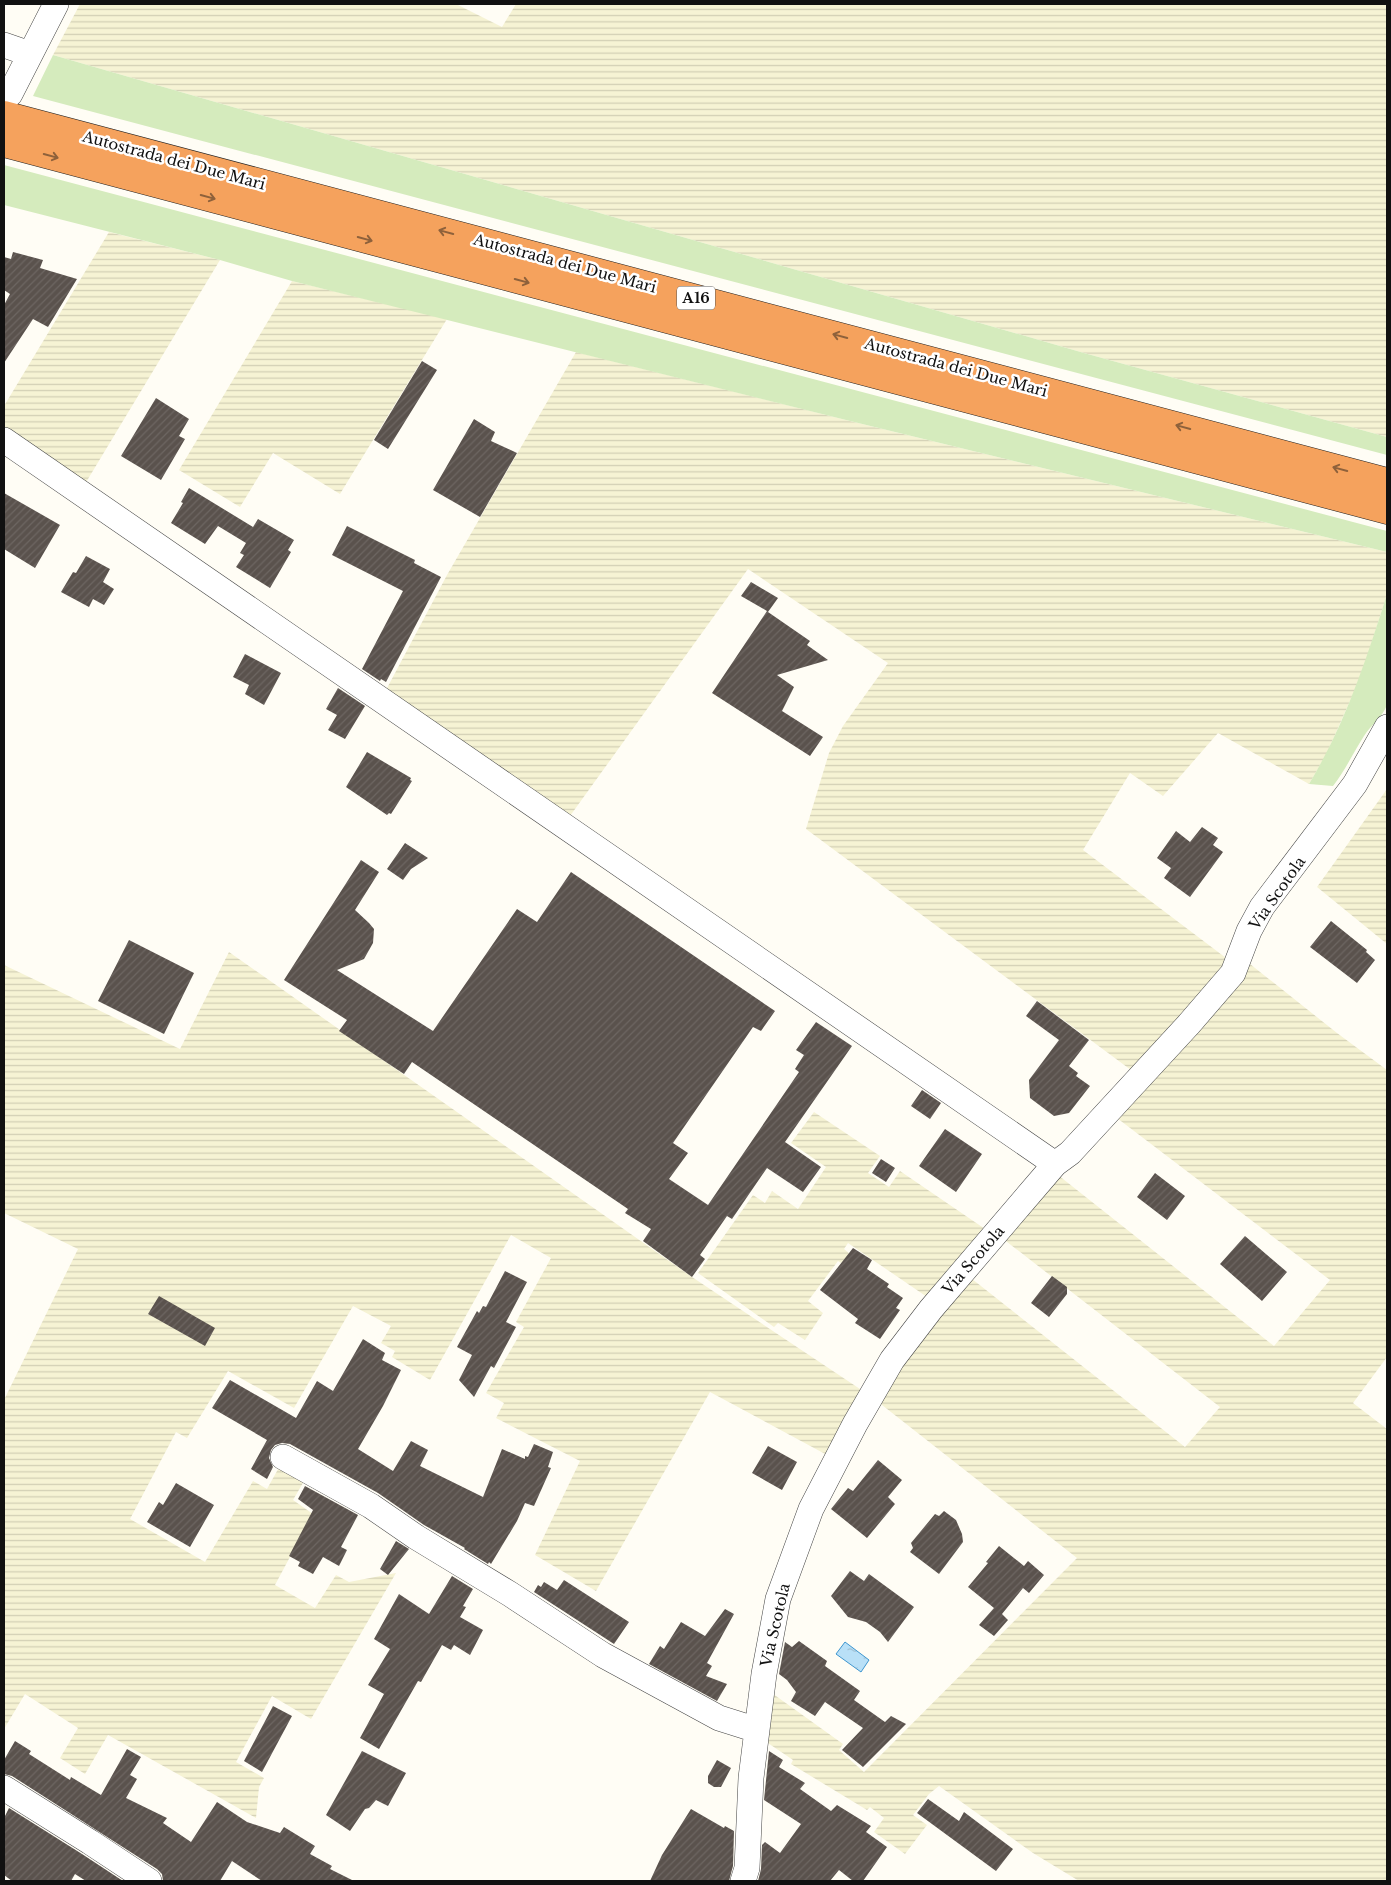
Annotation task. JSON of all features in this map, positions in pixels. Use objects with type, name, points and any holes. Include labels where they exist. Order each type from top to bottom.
[{"type":"highway","name":"Autostrada dei Due Mari","points":[[7,104],[1387,482]]},
{"type":"highway","name":"Autostrada dei Due Mari","points":[[4,143],[1387,510]]},
{"type":"street","points":[[7,104],[56,4]]},
{"type":"street","points":[[4,45],[30,54]]},
{"type":"street","points":[[4,440],[1055,1164]]},
{"type":"street","name":"Via Scotola","points":[[743,1881],[747,1868],[751,1778],[764,1674],[778,1599],[811,1509],[855,1424],[892,1360],[925,1316],[1055,1164],[1077,1146],[1233,973],[1249,931],[1262,908],[1355,784],[1387,727]]},
{"type":"street","points":[[283,1457],[371,1506],[416,1537],[510,1594],[603,1655],[719,1718],[757,1730]]},
{"type":"street","points":[[4,1788],[150,1881]]},
{"type":"shaded area","points":[[80,4],[456,4],[502,27],[516,4],[1387,4],[1387,437],[1084,353],[53,55]]},
{"type":"shaded area","points":[[109,232],[220,260],[85,484],[4,435],[4,406]]},
{"type":"shaded area","points":[[292,281],[447,319],[340,494],[273,453],[240,507],[179,470]]},
{"type":"shaded area","points":[[576,352],[1387,552],[1387,594],[1362,674],[1326,755],[1309,784],[1218,733],[1163,796],[1130,773],[1083,850],[1230,961],[1135,1073],[806,829],[829,753],[843,726],[888,663],[748,569],[570,816],[386,690],[447,575]]},
{"type":"shaded area","points":[[1387,789],[1387,944],[1317,887]]},
{"type":"shaded area","points":[[229,952],[692,1277],[863,1391],[827,1455],[710,1392],[596,1591],[535,1555],[580,1461],[496,1418],[504,1403],[486,1393],[524,1327],[516,1322],[551,1258],[511,1235],[430,1380],[392,1357],[395,1351],[381,1343],[391,1326],[353,1306],[294,1408],[228,1371],[187,1438],[176,1432],[130,1519],[205,1562],[253,1481],[267,1489],[282,1462],[307,1476],[293,1500],[313,1514],[275,1585],[315,1608],[336,1575],[349,1582],[396,1573],[311,1719],[272,1696],[236,1762],[264,1778],[259,1787],[256,1818],[108,1735],[85,1774],[60,1758],[78,1728],[25,1694],[4,1729],[4,1400],[78,1249],[4,1213],[4,965],[180,1049]]},
{"type":"shaded area","points":[[1250,964],[1387,1070],[1387,1357],[1353,1403],[1387,1429],[1387,1881],[1079,1881],[1033,1853],[939,1786],[929,1794],[913,1815],[927,1825],[905,1854],[874,1832],[884,1818],[870,1807],[867,1810],[791,1764],[793,1760],[762,1739],[769,1691],[843,1744],[839,1750],[864,1772],[1077,1558],[882,1405],[879,1396],[967,1275],[1185,1447],[1220,1407],[1002,1238],[1058,1175],[1274,1346],[1330,1280],[1113,1115]]},
{"type":"shaded area","points":[[814,1112],[880,1156],[868,1173],[889,1187],[900,1171],[988,1231],[930,1299],[848,1243],[844,1249],[850,1254],[841,1263],[838,1261],[808,1301],[823,1313],[805,1340],[778,1323],[774,1327],[698,1273],[753,1195],[765,1203],[772,1191],[798,1209],[826,1167],[791,1143]]},
{"type":"green space","points":[[53,55],[1084,353],[1387,437],[1387,455],[33,96]]},
{"type":"green space","points":[[4,165],[1387,531],[1387,552],[850,421],[292,281],[220,260],[4,205]]},
{"type":"green space","points":[[1387,594],[1387,705],[1364,736],[1333,786],[1309,784],[1322,761],[1354,692]]},
{"type":"water","points":[[845,1642],[869,1660],[861,1672],[836,1654]]},
{"type":"building","points":[[13,252],[43,260],[40,268],[77,279],[48,327],[33,319],[4,363],[4,305],[10,294],[4,290],[4,257],[11,259]]},
{"type":"building","points":[[422,361],[437,370],[388,449],[374,440]]},
{"type":"building","points":[[156,398],[189,419],[179,436],[185,439],[161,480],[121,456]]},
{"type":"building","points":[[474,419],[495,432],[491,441],[517,453],[480,517],[433,490]]},
{"type":"building","points":[[189,488],[253,527],[258,519],[294,540],[288,550],[291,552],[270,588],[236,567],[244,555],[240,553],[246,543],[218,526],[205,544],[171,523],[183,503],[181,502]]},
{"type":"building","points":[[4,493],[60,525],[35,568],[4,549]]},
{"type":"building","points":[[347,526],[415,560],[414,563],[441,577],[386,682],[381,679],[380,681],[362,669],[403,591],[332,555]]},
{"type":"building","points":[[86,556],[110,569],[103,582],[114,589],[104,605],[93,599],[89,607],[61,592],[73,572],[76,573]]},
{"type":"building","points":[[751,582],[778,598],[768,612],[810,641],[807,645],[828,660],[777,675],[794,687],[782,711],[823,737],[810,756],[712,693],[767,611],[741,596]]},
{"type":"building","points":[[245,654],[281,673],[264,705],[245,694],[249,685],[233,677]]},
{"type":"building","points":[[338,688],[365,706],[345,739],[328,730],[337,715],[326,709]]},
{"type":"building","points":[[367,752],[411,778],[410,780],[412,781],[391,814],[387,815],[346,787]]},
{"type":"building","points":[[1202,827],[1218,838],[1213,845],[1223,852],[1190,897],[1164,878],[1171,868],[1157,858],[1176,831],[1190,842]]},
{"type":"building","points":[[405,843],[428,858],[411,869],[403,880],[387,869]]},
{"type":"building","points":[[361,860],[379,872],[355,910],[374,929],[373,943],[364,959],[337,970],[433,1031],[517,909],[537,922],[571,872],[775,1011],[761,1031],[753,1027],[673,1143],[688,1153],[669,1179],[708,1205],[799,1072],[795,1069],[804,1055],[796,1050],[816,1022],[852,1046],[785,1142],[821,1167],[803,1192],[767,1168],[732,1219],[727,1216],[700,1255],[705,1259],[692,1277],[643,1241],[651,1229],[625,1213],[628,1209],[412,1062],[404,1074],[339,1031],[347,1020],[284,980]]},
{"type":"building","points":[[1331,921],[1367,950],[1366,952],[1375,960],[1357,983],[1310,947]]},
{"type":"building","points":[[129,940],[194,973],[164,1034],[98,1001]]},
{"type":"building","points":[[1037,1001],[1089,1040],[1069,1066],[1078,1073],[1076,1076],[1090,1086],[1069,1113],[1054,1116],[1030,1098],[1029,1080],[1059,1040],[1026,1016]]},
{"type":"building","points":[[922,1090],[941,1103],[930,1119],[911,1106]]},
{"type":"building","points":[[945,1129],[982,1154],[956,1192],[919,1166]]},
{"type":"building","points":[[881,1159],[895,1168],[886,1182],[872,1173]]},
{"type":"building","points":[[1155,1173],[1185,1196],[1167,1220],[1137,1197]]},
{"type":"building","points":[[1245,1236],[1287,1272],[1262,1301],[1220,1264]]},
{"type":"building","points":[[853,1248],[872,1260],[867,1269],[889,1284],[887,1287],[903,1298],[896,1308],[900,1310],[880,1339],[855,1323],[858,1319],[820,1290]]},
{"type":"building","points":[[505,1271],[527,1282],[506,1322],[516,1327],[494,1368],[491,1366],[474,1397],[459,1380],[472,1355],[457,1347],[477,1311],[479,1313],[483,1306],[486,1307]]},
{"type":"building","points":[[1052,1276],[1067,1287],[1067,1294],[1049,1317],[1031,1303]]},
{"type":"building","points":[[159,1296],[215,1328],[205,1346],[148,1314]]},
{"type":"building","points":[[363,1339],[385,1353],[382,1360],[401,1370],[358,1449],[393,1471],[411,1441],[428,1450],[420,1466],[483,1497],[502,1449],[525,1459],[525,1456],[528,1457],[534,1444],[553,1452],[548,1467],[551,1468],[534,1506],[525,1503],[517,1521],[491,1564],[489,1562],[488,1564],[465,1548],[424,1525],[378,1493],[290,1444],[282,1443],[275,1445],[271,1450],[269,1458],[273,1467],[267,1479],[251,1469],[267,1440],[212,1408],[230,1380],[296,1418],[317,1381],[333,1391]]},
{"type":"building","points":[[768,1446],[797,1462],[782,1490],[752,1473]]},
{"type":"building","points":[[878,1460],[902,1480],[888,1497],[895,1504],[867,1538],[831,1509],[848,1488],[853,1491]]},
{"type":"building","points":[[176,1483],[214,1505],[190,1547],[147,1522],[159,1502],[163,1505]]},
{"type":"building","points":[[305,1486],[358,1515],[341,1547],[347,1550],[339,1566],[323,1557],[313,1574],[298,1566],[300,1562],[289,1556],[313,1510],[298,1499]]},
{"type":"building","points":[[944,1511],[956,1520],[963,1542],[939,1574],[910,1552],[913,1548],[911,1543],[935,1514],[939,1516]]},
{"type":"building","points":[[396,1541],[409,1549],[388,1575],[380,1569]]},
{"type":"building","points":[[999,1546],[1024,1566],[1028,1561],[1044,1575],[1029,1593],[1023,1588],[1002,1614],[1008,1620],[994,1636],[979,1625],[994,1608],[968,1587]]},
{"type":"building","points":[[850,1571],[864,1581],[869,1574],[914,1607],[888,1642],[880,1632],[866,1622],[848,1617],[831,1596]]},
{"type":"building","points":[[452,1576],[473,1589],[463,1606],[466,1607],[460,1617],[483,1630],[470,1655],[454,1645],[451,1650],[442,1645],[421,1682],[418,1681],[379,1749],[360,1738],[384,1694],[368,1685],[390,1649],[374,1639],[399,1594],[429,1614]]},
{"type":"building","points":[[564,1580],[629,1622],[614,1644],[534,1592],[538,1585],[541,1587],[544,1582],[557,1590]]},
{"type":"building","points":[[725,1609],[734,1614],[707,1663],[712,1666],[706,1676],[727,1684],[717,1701],[649,1664],[660,1646],[664,1649],[681,1622],[705,1636]]},
{"type":"building","points":[[799,1641],[827,1661],[825,1666],[860,1691],[854,1700],[885,1722],[891,1716],[906,1724],[863,1767],[842,1750],[863,1728],[825,1702],[815,1716],[791,1701],[796,1692],[787,1680],[779,1674],[785,1642],[792,1647]]},
{"type":"building","points":[[273,1706],[292,1716],[262,1772],[244,1761]]},
{"type":"building","points":[[15,1741],[31,1751],[29,1754],[70,1780],[71,1777],[101,1795],[127,1749],[141,1757],[130,1775],[137,1779],[126,1798],[167,1818],[163,1823],[191,1842],[217,1802],[247,1822],[280,1833],[284,1827],[315,1846],[310,1854],[332,1866],[330,1869],[354,1881],[262,1881],[232,1861],[220,1881],[163,1881],[162,1874],[157,1869],[12,1776],[4,1774],[4,1760]]},
{"type":"building","points":[[362,1751],[406,1773],[388,1806],[376,1800],[369,1808],[365,1809],[350,1831],[326,1815]]},
{"type":"building","points":[[769,1751],[783,1760],[779,1767],[805,1783],[800,1789],[831,1811],[837,1805],[871,1826],[866,1832],[887,1847],[863,1881],[853,1881],[839,1870],[830,1881],[758,1881],[761,1869],[762,1845],[765,1842],[780,1853],[801,1824],[764,1800]]},
{"type":"building","points":[[717,1760],[731,1768],[721,1787],[714,1787],[708,1783],[708,1776]]},
{"type":"building","points":[[928,1799],[959,1821],[964,1812],[1013,1849],[996,1871],[917,1813]]},
{"type":"building","points":[[9,1808],[123,1881],[86,1881],[75,1874],[71,1881],[12,1881],[4,1875],[4,1818]]},
{"type":"building","points":[[691,1809],[724,1828],[725,1826],[734,1831],[733,1866],[729,1881],[650,1881],[662,1855]]}]
